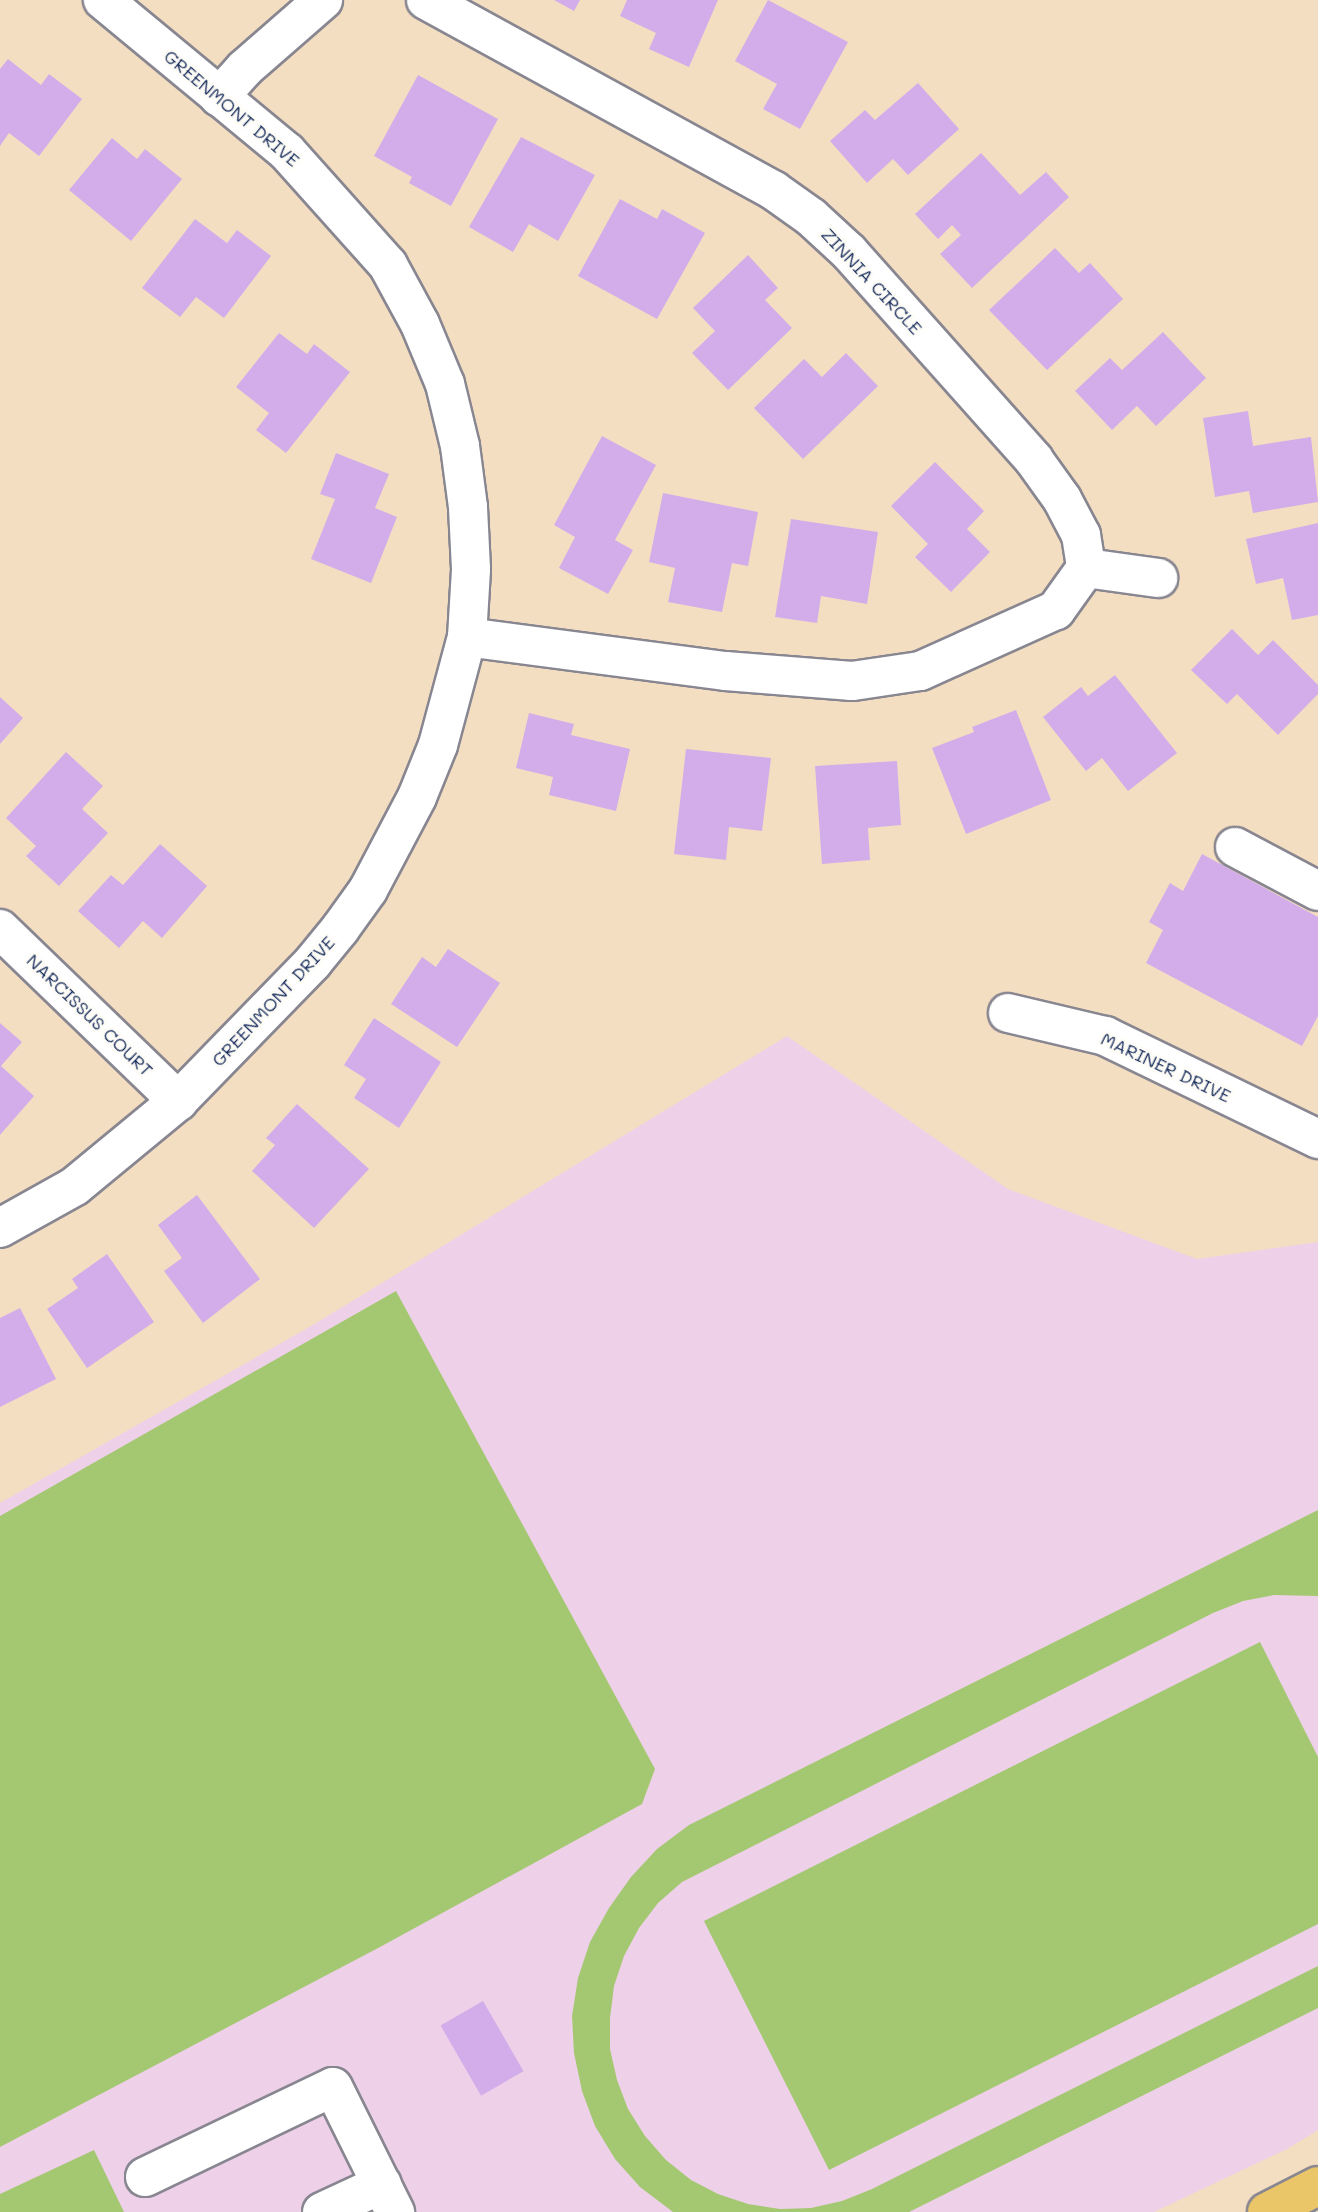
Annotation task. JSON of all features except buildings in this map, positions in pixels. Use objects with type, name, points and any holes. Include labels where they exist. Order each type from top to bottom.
[{"type":"main road","points":[[1267,2212],[1318,2186]]},
{"type":"street","name":"GREENMONT DRIVE","points":[[0,1228],[75,1185],[178,1101],[313,962],[368,890],[405,822],[434,755],[467,637],[471,569],[468,507],[460,446],[445,384],[420,324],[387,265],[287,152],[103,0]]},
{"type":"street","points":[[219,97],[244,69],[323,0]]},
{"type":"street","name":"ZINNIA CIRCLE","points":[[426,0],[773,190],[811,218],[849,252],[1034,460],[1062,499],[1081,535],[1086,568]]},
{"type":"street","points":[[467,637],[725,671],[852,681],[920,671],[1056,610],[1086,568],[1158,578]]},
{"type":"street","points":[[1235,848],[1318,891]]},
{"type":"street","name":"NARCISSUS COURT","points":[[0,929],[178,1101]]},
{"type":"street","name":"MARINER DRIVE","points":[[1008,1013],[1105,1036],[1318,1139]]},
{"type":"street","points":[[145,2176],[333,2087],[388,2198],[322,2212]]},
{"type":"shaded area","points":[[787,1036],[1008,1189],[1197,1259],[1318,1242],[1318,2130],[1287,2149],[1154,2212],[0,2212],[0,1503],[313,1325]]},
{"type":"green space","points":[[396,1291],[655,1769],[642,1804],[380,1947],[0,2147],[0,1516]]},
{"type":"green space","points":[[1318,1510],[1318,1596],[1274,1595],[1243,1601],[1213,1613],[682,1882],[658,1903],[639,1928],[624,1956],[614,1986],[610,2049],[617,2080],[628,2109],[645,2136],[666,2160],[691,2180],[718,2194],[748,2204],[780,2209],[811,2208],[842,2201],[872,2189],[1318,1966],[1318,2008],[909,2212],[673,2212],[640,2187],[615,2159],[595,2126],[582,2091],[574,2053],[572,2016],[578,1978],[590,1942],[631,1877],[657,1849],[689,1825]]},
{"type":"green space","points":[[1260,1642],[1318,1757],[1318,1924],[829,2170],[704,1921]]},
{"type":"green space","points":[[94,2150],[124,2212],[0,2212],[0,2194]]}]
